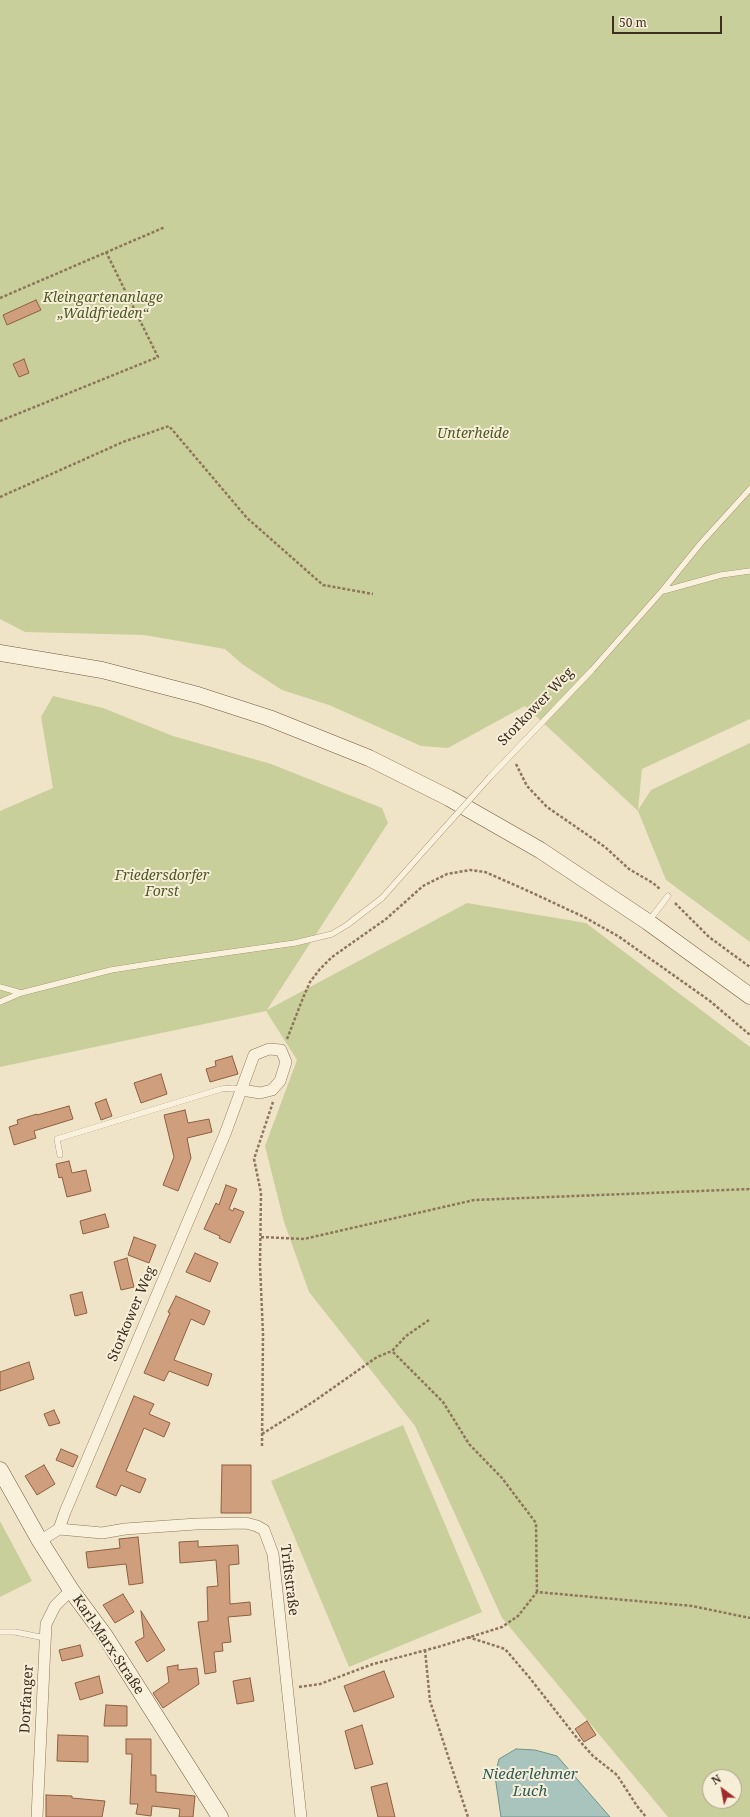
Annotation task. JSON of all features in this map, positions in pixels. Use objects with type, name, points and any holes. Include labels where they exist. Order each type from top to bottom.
[{"type":"main road","points":[[0,653],[59,662],[130,677],[198,695],[269,718],[317,736],[409,778],[487,819],[540,850],[648,922],[750,996]]},
{"type":"main road","name":"Karl-Marx-Straße","points":[[0,1470],[40,1541],[71,1590],[105,1636],[220,1817]]},
{"type":"street","name":"Storkower Weg","points":[[59,1529],[225,1134],[254,1055],[268,1049],[281,1050],[286,1062],[280,1081],[272,1090]]},
{"type":"street","points":[[242,1090],[260,1093],[272,1090]]},
{"type":"street","name":"Triftstraße","points":[[59,1529],[102,1533],[125,1529],[196,1524],[246,1523],[264,1530],[269,1539],[273,1554],[286,1689],[301,1817]]},
{"type":"street","points":[[40,1541],[59,1529]]},
{"type":"street","name":"Dorfanger","points":[[37,1817],[46,1624],[50,1614],[61,1599],[71,1590]]},
{"type":"lane","name":"Storkower Weg","points":[[0,1002],[21,993],[111,970],[168,960],[295,943],[332,934],[347,925],[382,898],[511,755],[592,670],[662,591],[701,543],[750,489]]},
{"type":"lane","points":[[662,591],[721,575],[750,571]]},
{"type":"lane","points":[[648,922],[668,896]]},
{"type":"lane","points":[[0,987],[21,993]]},
{"type":"lane","points":[[60,1155],[57,1139],[221,1089],[233,1088],[242,1090]]},
{"type":"lane","points":[[0,1632],[15,1632],[45,1638]]},
{"type":"path","points":[[0,298],[165,227]]},
{"type":"path","points":[[0,421],[158,357],[106,252]]},
{"type":"path","points":[[0,497],[123,442],[169,426],[247,518],[323,585],[374,594]]},
{"type":"path","points":[[511,755],[527,786],[548,807],[605,847],[629,869],[653,883],[709,937],[750,967]]},
{"type":"path","points":[[290,1035],[310,982],[332,957],[386,918],[423,886],[447,874],[470,870],[485,872],[584,918],[618,936],[710,1001],[750,1035]]},
{"type":"path","points":[[262,1446],[264,1334],[260,1264],[261,1193],[254,1159],[273,1103],[272,1090]]},
{"type":"path","points":[[261,1237],[304,1239],[474,1200],[750,1188]]},
{"type":"path","points":[[262,1434],[313,1402],[377,1357],[392,1351],[406,1336],[429,1320]]},
{"type":"path","points":[[286,1689],[320,1684],[373,1664],[502,1627],[518,1616],[537,1592],[536,1523],[502,1478],[469,1444],[443,1402],[392,1351]]},
{"type":"path","points":[[537,1592],[692,1606],[750,1618]]},
{"type":"path","points":[[468,1637],[505,1649],[577,1738],[593,1756],[617,1775],[646,1817]]},
{"type":"path","points":[[425,1650],[430,1701],[468,1817]]},
{"type":"green space","name":"Unterheide","points":[[0,0],[750,0],[750,719],[642,769],[638,810],[651,790],[750,743],[750,942],[666,880],[638,811],[525,706],[448,748],[421,746],[329,705],[282,690],[242,664],[225,649],[144,635],[25,632],[0,619]]},
{"type":"green space","name":"Friedersdorfer Forst","points":[[53,696],[103,708],[173,736],[271,764],[382,808],[388,823],[267,1010],[467,903],[586,923],[750,1047],[750,1817],[668,1817],[502,1618],[415,1426],[309,1292],[284,1222],[265,1146],[297,1060],[266,1011],[0,1067],[0,811],[53,788],[41,717]]},
{"type":"green space","points":[[403,1425],[482,1612],[349,1667],[271,1481]]},
{"type":"green space","points":[[0,1521],[32,1581],[0,1597]]},
{"type":"water","name":"Niederlehmer Luch","points":[[516,1749],[535,1750],[557,1756],[610,1817],[501,1817],[495,1776],[499,1759]]},
{"type":"building","points":[[36,300],[41,310],[7,325],[3,315]]},
{"type":"building","points":[[24,359],[29,373],[19,377],[13,364]]},
{"type":"building","points":[[232,1056],[238,1074],[210,1082],[206,1069],[216,1066],[215,1061]]},
{"type":"building","points":[[161,1074],[167,1094],[141,1103],[134,1083]]},
{"type":"building","points":[[106,1099],[112,1116],[101,1120],[95,1103]]},
{"type":"building","points":[[69,1106],[73,1119],[34,1131],[36,1138],[14,1145],[9,1127],[18,1124],[17,1120]]},
{"type":"building","points":[[185,1110],[188,1123],[209,1119],[212,1132],[187,1138],[191,1158],[178,1191],[163,1185],[174,1157],[164,1115]]},
{"type":"building","points":[[69,1161],[72,1173],[86,1170],[91,1191],[67,1197],[62,1177],[59,1178],[56,1164]]},
{"type":"building","points":[[226,1185],[237,1189],[229,1209],[233,1211],[234,1208],[244,1212],[230,1243],[219,1238],[220,1236],[204,1229],[216,1203],[219,1205]]},
{"type":"building","points":[[105,1214],[109,1227],[83,1234],[80,1221]]},
{"type":"building","points":[[134,1237],[156,1245],[149,1263],[128,1255]]},
{"type":"building","points":[[195,1253],[218,1263],[210,1282],[186,1272]]},
{"type":"building","points":[[127,1258],[134,1287],[121,1290],[114,1262]]},
{"type":"building","points":[[82,1292],[87,1313],[75,1316],[70,1295]]},
{"type":"building","points":[[176,1296],[210,1311],[204,1325],[191,1319],[174,1360],[212,1374],[208,1386],[169,1371],[164,1381],[144,1373],[170,1313],[168,1312]]},
{"type":"building","points":[[29,1362],[34,1379],[0,1391],[0,1372]]},
{"type":"building","points":[[134,1396],[154,1404],[149,1414],[170,1423],[164,1437],[144,1428],[126,1471],[146,1479],[140,1493],[121,1485],[116,1496],[96,1487]]},
{"type":"building","points":[[54,1410],[60,1423],[49,1426],[44,1414]]},
{"type":"building","points":[[61,1449],[78,1456],[73,1467],[56,1460]]},
{"type":"building","points":[[44,1465],[55,1484],[37,1495],[25,1476]]},
{"type":"building","points":[[222,1465],[251,1465],[251,1513],[221,1513]]},
{"type":"building","points":[[138,1537],[143,1583],[129,1585],[126,1564],[88,1568],[86,1552],[120,1548],[119,1539]]},
{"type":"building","points":[[198,1541],[198,1547],[238,1545],[239,1564],[229,1565],[230,1604],[250,1602],[251,1615],[228,1617],[231,1642],[222,1643],[223,1651],[214,1652],[216,1672],[205,1674],[198,1622],[208,1621],[207,1587],[218,1586],[216,1560],[180,1563],[179,1542]]},
{"type":"building","points":[[123,1594],[134,1612],[115,1623],[103,1605]]},
{"type":"building","points":[[141,1611],[165,1650],[147,1662],[135,1642],[144,1637]]},
{"type":"building","points":[[80,1645],[83,1656],[62,1661],[59,1650]]},
{"type":"building","points":[[178,1665],[178,1670],[197,1668],[199,1684],[163,1708],[153,1693],[169,1682],[167,1667]]},
{"type":"building","points":[[384,1671],[394,1697],[354,1712],[344,1686]]},
{"type":"building","points":[[99,1676],[103,1693],[80,1700],[75,1683]]},
{"type":"building","points":[[250,1678],[254,1701],[237,1704],[233,1681]]},
{"type":"building","points":[[106,1705],[127,1706],[127,1726],[104,1726]]},
{"type":"building","points":[[587,1721],[596,1735],[584,1742],[575,1729]]},
{"type":"building","points":[[362,1725],[373,1764],[355,1769],[345,1731]]},
{"type":"building","points":[[58,1735],[88,1736],[88,1762],[57,1761]]},
{"type":"building","points":[[126,1739],[151,1739],[151,1775],[156,1775],[156,1792],[195,1796],[193,1817],[179,1817],[180,1809],[152,1806],[151,1816],[136,1814],[138,1804],[130,1804],[132,1754],[126,1754]]},
{"type":"building","points":[[387,1783],[395,1817],[378,1817],[371,1787]]},
{"type":"building","points":[[46,1795],[72,1796],[72,1798],[105,1801],[102,1817],[46,1817]]},
{"type":"park label","name":"Kleingartenanlage „Waldfrieden“","points":[[103,306]]}]
